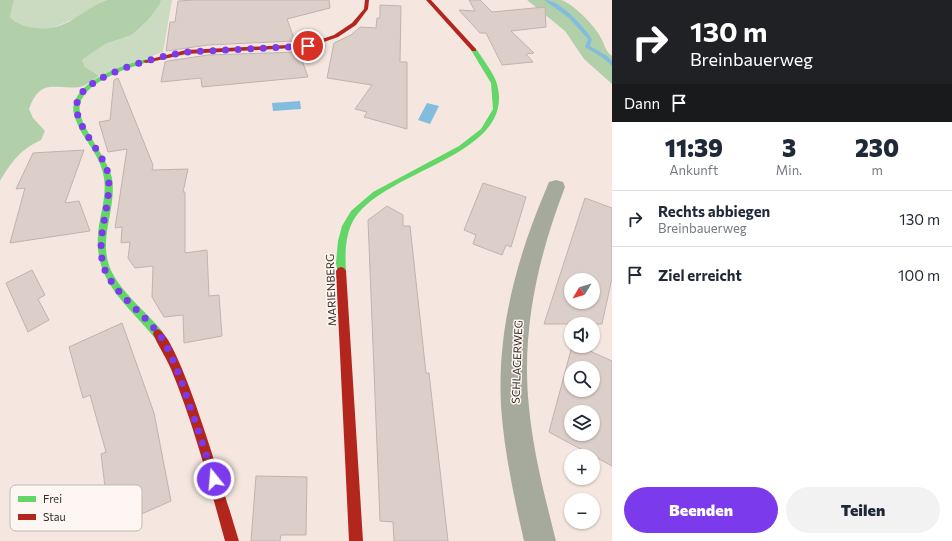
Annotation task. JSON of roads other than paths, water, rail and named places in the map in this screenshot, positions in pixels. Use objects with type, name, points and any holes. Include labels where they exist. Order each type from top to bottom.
[{"type":"street","points":[[232,541],[201,438],[178,372],[163,340],[119,290],[105,270],[102,253],[108,193],[108,174],[102,158],[89,138],[78,116],[76,104],[80,95],[108,76],[128,67],[167,55],[186,52],[308,46],[320,43],[343,32],[361,18],[366,11],[367,0]]},
{"type":"street","name":"MARIENBERG","points":[[356,541],[342,287],[341,251],[346,226],[357,210],[372,195],[471,143],[485,132],[493,122],[498,109],[499,96],[495,80],[484,61],[440,10],[428,0]]},
{"type":"street","name":"SCHLAGERWEG","points":[[540,541],[530,497],[515,406],[516,352],[518,316],[525,283],[541,222],[556,187]]},
{"type":"water","points":[[300,101],[301,109],[273,111],[272,103]]},
{"type":"water","points":[[427,103],[439,106],[430,124],[418,120]]},
{"type":"waterway","points":[[546,0],[565,12],[590,39],[587,46],[605,57],[612,64]]}]
